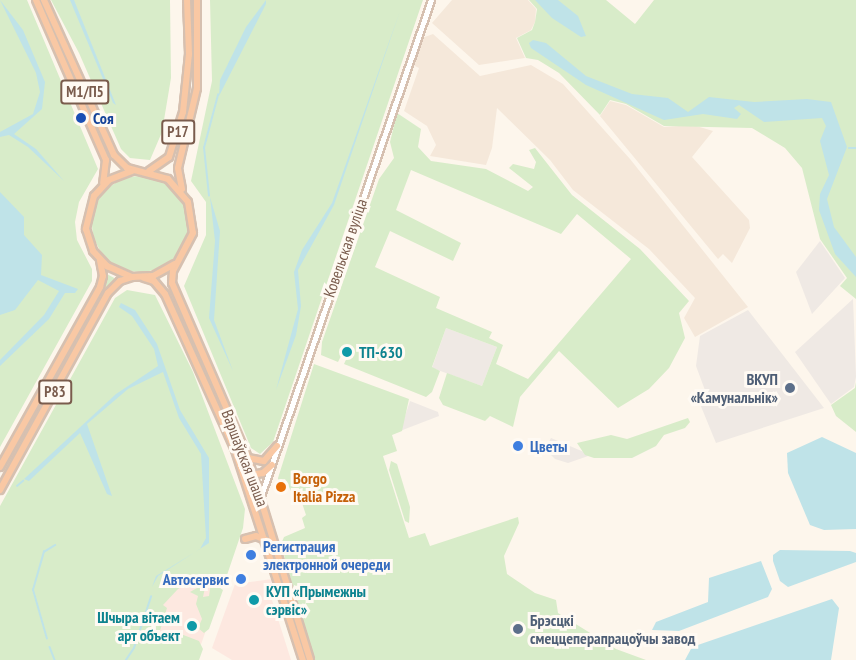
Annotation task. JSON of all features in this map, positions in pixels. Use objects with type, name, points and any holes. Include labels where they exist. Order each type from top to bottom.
[{"type":"highway","name":"М1/П5","points":[[36,0],[106,160],[107,175],[87,217],[89,240],[100,260]]},
{"type":"highway","name":"М1/П5","points":[[44,0],[120,164],[149,171],[168,179],[183,193]]},
{"type":"highway","name":"Р17","points":[[149,171],[169,157],[183,112],[189,54],[187,0]]},
{"type":"highway","name":"Р17","points":[[183,193],[177,173],[197,88],[197,0]]},
{"type":"highway","name":"М1/П5","points":[[101,186],[118,175],[139,170]]},
{"type":"highway","name":"Варшаўская шаша","points":[[183,193],[192,212],[193,233],[172,278],[174,289],[248,458],[310,660]]},
{"type":"highway","points":[[100,260],[114,271],[144,278],[162,273],[178,261]]},
{"type":"highway","name":"Р83","points":[[0,467],[100,287],[103,276],[100,260]]},
{"type":"highway","name":"Р83","points":[[0,490],[108,293],[120,281],[132,277]]},
{"type":"highway","name":"Варшаўская шаша","points":[[144,278],[154,281],[165,294],[242,469],[303,660]]},
{"type":"highway","points":[[248,458],[264,461],[278,446]]},
{"type":"highway","points":[[242,469],[254,476],[272,465]]},
{"type":"highway","points":[[245,539],[256,536],[266,540]]},
{"type":"highway","points":[[271,581],[276,573]]},
{"type":"highway","points":[[288,615],[296,613]]},
{"type":"main road","name":"Ковельская вуліца","points":[[261,496],[431,0]]},
{"type":"shaded area","points":[[452,0],[528,0],[536,9],[535,22],[531,30],[516,38],[525,58],[479,65],[432,23]]},
{"type":"shaded area","points":[[433,34],[480,76],[531,65],[563,84],[630,159],[748,307],[695,337],[684,318],[695,298],[649,249],[573,190],[550,160],[497,108],[492,148],[486,165],[430,156],[436,145],[427,126],[404,111],[419,68],[413,65],[422,38]]},
{"type":"shaded area","points":[[610,101],[626,105],[664,127],[693,125],[713,131],[692,157],[749,220],[750,228],[732,263],[723,254],[718,259],[600,116]]},
{"type":"shaded area","points":[[820,241],[845,278],[812,314],[796,272]]},
{"type":"shaded area","points":[[853,299],[856,377],[854,387],[831,404],[795,352]]},
{"type":"shaded area","points":[[748,310],[824,408],[716,443],[700,404],[709,401],[696,366],[700,336]]},
{"type":"shaded area","points":[[446,328],[497,347],[482,386],[432,368]]},
{"type":"shaded area","points":[[410,401],[438,412],[439,416],[400,431]]},
{"type":"shaded area","points":[[551,438],[591,455],[568,463],[555,459],[545,449]]},
{"type":"shaded area","points":[[203,569],[225,576],[198,653],[154,636],[161,596]]},
{"type":"shaded area","points":[[272,579],[271,597],[291,660],[232,660],[212,648],[235,584]]},
{"type":"green space","points":[[0,0],[27,0],[98,169],[79,202],[75,222],[77,240],[92,269],[92,281],[0,447]]},
{"type":"green space","points":[[51,0],[170,0],[171,78],[162,132],[150,160],[130,158],[121,149],[79,53]]},
{"type":"green space","points":[[210,0],[423,0],[273,442],[260,454],[251,448],[184,286],[206,235],[206,202],[191,181],[212,81]]},
{"type":"green space","points":[[529,0],[606,0],[635,24],[654,0],[856,0],[856,299],[840,286],[847,278],[820,239],[802,168],[785,148],[752,128],[664,126],[626,104],[610,100],[600,115],[559,73],[538,60],[526,58],[517,38],[532,30],[535,22],[537,9]]},
{"type":"green space","points":[[397,113],[421,129],[418,147],[431,161],[486,169],[528,191],[533,187],[509,168],[513,164],[534,169],[536,162],[529,150],[535,148],[572,195],[640,249],[689,301],[679,313],[685,338],[669,368],[649,389],[618,408],[559,351],[520,397],[513,427],[490,416],[485,421],[443,405],[439,398],[447,373],[482,386],[497,347],[446,328],[432,367],[440,371],[432,392],[426,397],[344,364],[351,349],[346,346],[338,362],[321,355],[322,342],[379,179],[394,158],[390,142]],"holes":[[[411,170],[561,234],[577,214],[631,259],[528,379],[496,364],[503,345],[489,338],[492,332],[436,308],[440,297],[375,267],[390,231],[453,261],[461,243],[396,210]]]},
{"type":"green space","points":[[140,176],[158,179],[174,190],[185,206],[188,224],[185,242],[174,258],[158,269],[140,272],[122,269],[106,258],[95,242],[92,224],[95,206],[106,190],[122,179]]},
{"type":"green space","points":[[107,274],[116,279],[106,289],[0,479],[104,287]]},
{"type":"green space","points":[[127,290],[155,295],[193,372],[245,509],[243,528],[226,578],[204,575],[178,589],[163,605],[167,608],[159,634],[170,638],[173,631],[199,641],[203,649],[199,660],[0,660],[0,506],[115,298]]},
{"type":"green space","points":[[314,364],[409,399],[402,431],[392,435],[397,451],[383,456],[409,538],[425,533],[430,546],[518,517],[519,523],[504,556],[507,574],[535,593],[556,600],[558,613],[616,649],[646,660],[313,660],[281,544],[284,537],[305,528],[302,518],[306,515],[300,497],[293,495],[285,479],[278,481],[278,478]]},
{"type":"green space","points":[[856,382],[856,432],[836,416],[831,405],[855,388]]},
{"type":"green space","points":[[688,418],[690,422],[685,428],[664,435],[656,446],[632,458],[594,458],[585,455],[577,443],[611,435],[627,439]]},
{"type":"green space","points":[[391,461],[397,464],[410,507],[409,523],[405,521],[389,470]]},
{"type":"green space","points":[[211,582],[223,590],[209,629],[204,633],[198,628],[202,619],[196,604],[198,596],[190,592],[206,583],[203,597],[209,596]]},
{"type":"water","points":[[0,0],[23,30],[45,82],[42,109],[14,134],[36,149],[64,181],[28,147],[9,135],[0,137],[0,132],[33,114],[40,92],[36,73]]},
{"type":"water","points":[[70,0],[74,0],[116,105],[113,103]]},
{"type":"water","points":[[266,0],[219,96],[220,80],[246,27]]},
{"type":"water","points":[[535,0],[558,0],[578,16],[586,36],[581,37],[552,18]]},
{"type":"water","points":[[400,11],[334,205],[298,270],[301,306],[296,335],[276,390],[298,309],[294,272],[302,250],[332,203]]},
{"type":"water","points":[[533,40],[546,43],[586,76],[632,94],[668,98],[688,112],[709,97],[754,102],[807,99],[831,102],[847,147],[827,199],[834,227],[856,257],[856,277],[835,254],[819,210],[820,194],[829,175],[820,141],[826,126],[822,118],[764,122],[739,105],[734,108],[741,114],[737,119],[703,114],[664,120],[586,85],[531,48],[529,43]]},
{"type":"water","points":[[0,192],[24,217],[24,235],[42,255],[41,275],[78,289],[75,293],[65,293],[49,319],[0,366],[0,360],[44,315],[59,291],[38,280],[15,310],[0,315]]},
{"type":"water","points":[[210,197],[220,231],[214,320],[233,371],[209,318],[215,241]]},
{"type":"water","points":[[121,303],[135,310],[157,344],[180,410],[209,458],[209,543],[200,549],[206,538],[201,454],[179,418],[163,372],[128,389],[87,424],[112,496],[107,494],[80,433],[29,481],[24,479],[116,394],[158,366],[154,349],[132,316],[119,307]]},
{"type":"water","points":[[822,437],[856,453],[856,529],[824,530],[810,525],[788,473],[787,453]]},
{"type":"water","points":[[780,550],[850,551],[856,553],[856,562],[788,587],[780,581],[773,561],[773,555]]},
{"type":"water","points":[[195,552],[158,576],[152,587],[156,576]]},
{"type":"water","points":[[761,561],[772,589],[768,597],[679,631],[652,630],[656,622],[708,602],[709,578]]},
{"type":"water","points":[[832,599],[839,608],[831,660],[685,660],[692,647]]},
{"type":"waterway","points":[[209,196],[204,148],[218,95]]},
{"type":"waterway","points":[[849,148],[856,148]]},
{"type":"waterway","points":[[17,486],[23,481]]},
{"type":"waterway","points":[[47,639],[33,590],[44,552],[55,545]]},
{"type":"waterway","points":[[126,660],[134,648],[151,597]]},
{"type":"waterway","points":[[50,647],[55,660]]},
{"type":"place","name":"Соя","points":[[81,118]]},
{"type":"place","name":"ТП-630","points":[[347,352]]},
{"type":"place","name":"ВКУП «Камунальнік»","points":[[790,388]]},
{"type":"place","name":"Цветы","points":[[518,446]]},
{"type":"place","name":"Borgo Italia Pizza","points":[[281,487]]},
{"type":"place","name":"Регистрация электронной очереди","points":[[251,555]]},
{"type":"place","name":"Автосервис","points":[[241,579]]},
{"type":"place","name":"КУП «Прымежны сэрвіс»","points":[[254,600]]},
{"type":"place","name":"Шчыра вiтаем арт объект","points":[[192,626]]},
{"type":"place","name":"Брэсцкі смеццеперапрацоўчы завод","points":[[518,629]]}]
